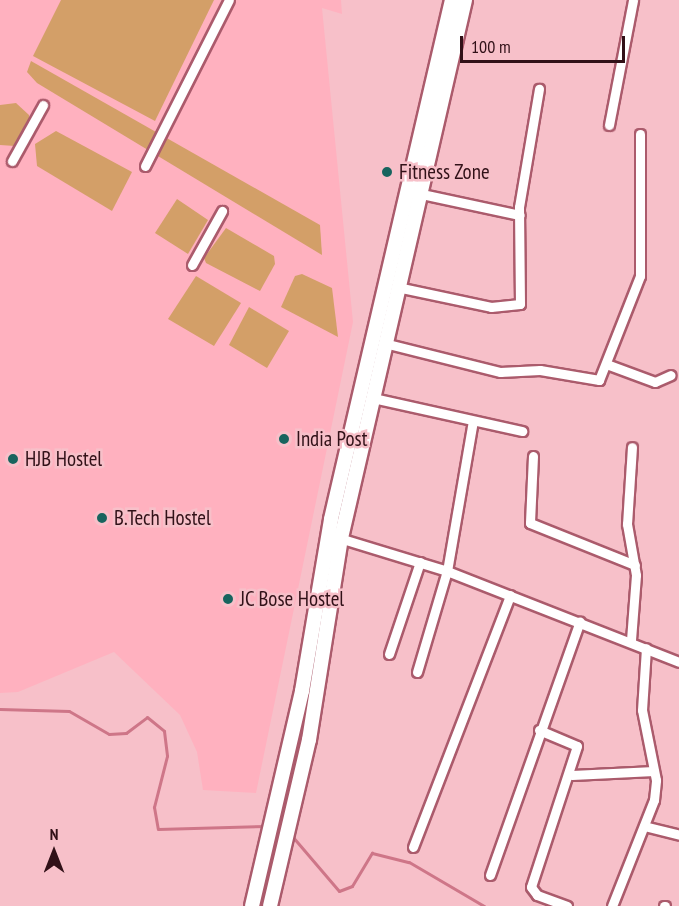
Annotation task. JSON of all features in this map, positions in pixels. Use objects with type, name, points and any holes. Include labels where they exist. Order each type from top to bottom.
[{"type":"main road","points":[[252,906],[276,814],[334,537],[452,0]]},
{"type":"main road","points":[[270,906],[292,815],[334,537],[373,398],[417,193],[465,0]]},
{"type":"street","points":[[145,166],[229,0]]},
{"type":"street","points":[[609,125],[633,0]]},
{"type":"street","points":[[397,287],[491,307],[520,304],[520,215],[539,89]]},
{"type":"street","points":[[12,161],[44,105]]},
{"type":"street","points":[[384,343],[500,372],[549,371],[590,382],[599,380],[609,365],[640,276],[640,134]]},
{"type":"street","points":[[417,193],[520,215]]},
{"type":"street","points":[[192,265],[222,211]]},
{"type":"street","points":[[609,365],[655,382],[671,375]]},
{"type":"street","points":[[373,398],[522,430]]},
{"type":"street","points":[[417,672],[447,571],[473,421]]},
{"type":"street","points":[[631,640],[635,565],[627,524],[632,447]]},
{"type":"street","points":[[532,456],[530,523],[635,565]]},
{"type":"street","points":[[334,537],[447,571],[631,640],[679,662]]},
{"type":"street","points":[[389,654],[420,562]]},
{"type":"street","points":[[413,847],[510,595]]},
{"type":"street","points":[[490,875],[539,730],[580,621]]},
{"type":"street","points":[[612,906],[654,800],[654,771],[642,710],[646,648]]},
{"type":"street","points":[[539,730],[577,746],[572,775],[531,887],[537,895],[567,906]]},
{"type":"street","points":[[572,775],[654,771]]},
{"type":"street","points":[[644,826],[679,836]]},
{"type":"shaded area","points":[[0,0],[341,0],[342,14],[322,8],[353,322],[256,793],[203,790],[197,752],[180,715],[114,652],[18,692],[0,693]]},
{"type":"shaded area","points":[[61,0],[214,0],[155,121],[33,56]]},
{"type":"shaded area","points":[[31,61],[320,225],[322,255],[37,83],[27,72]]},
{"type":"shaded area","points":[[16,103],[29,115],[29,124],[15,146],[0,145],[0,105]]},
{"type":"shaded area","points":[[56,131],[132,172],[112,211],[37,166],[35,144]]},
{"type":"shaded area","points":[[177,199],[208,220],[188,254],[155,233]]},
{"type":"shaded area","points":[[226,228],[274,256],[275,264],[260,291],[206,263],[204,258]]},
{"type":"shaded area","points":[[302,274],[332,288],[338,337],[281,307],[295,276]]},
{"type":"shaded area","points":[[196,276],[241,303],[214,346],[168,319]]},
{"type":"shaded area","points":[[249,307],[289,331],[267,368],[229,345]]},
{"type":"waterway","points":[[0,709],[69,711],[109,734],[126,733],[147,717],[164,731],[167,756],[154,807],[158,829],[267,826]]},
{"type":"waterway","points":[[292,836],[339,891],[352,886],[372,853],[409,862],[484,906]]},
{"type":"place","name":"Fitness Zone","points":[[387,172]]},
{"type":"place","name":"India Post","points":[[284,439]]},
{"type":"place","name":"HJB Hostel","points":[[13,459]]},
{"type":"place","name":"B.Tech Hostel","points":[[102,518]]},
{"type":"place","name":"JC Bose Hostel","points":[[228,599]]}]
